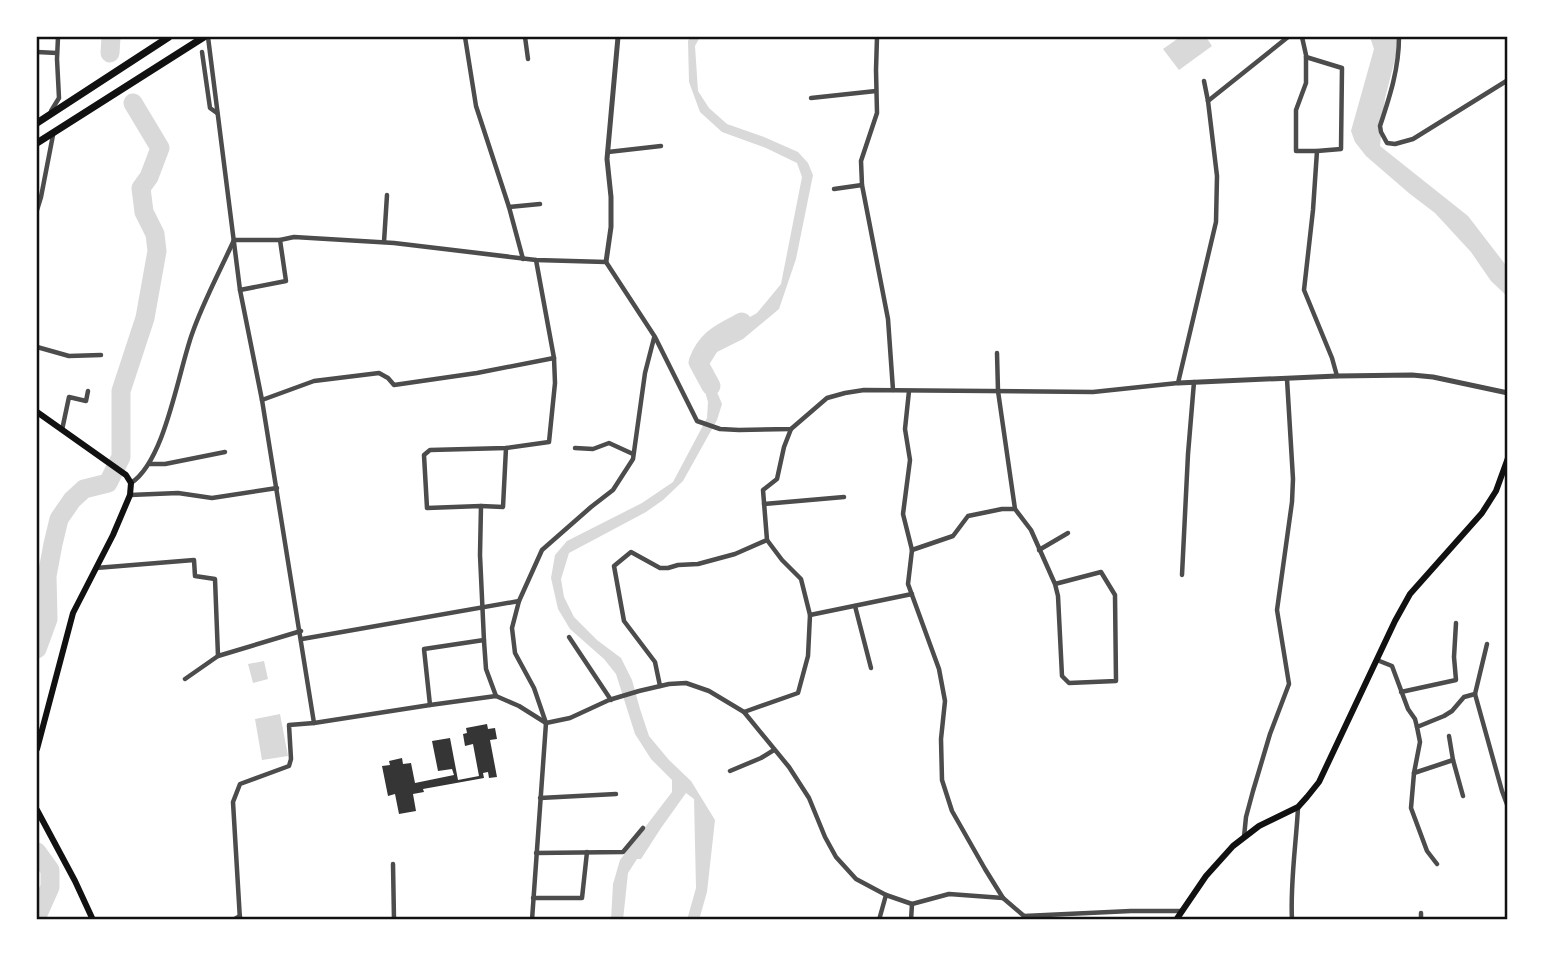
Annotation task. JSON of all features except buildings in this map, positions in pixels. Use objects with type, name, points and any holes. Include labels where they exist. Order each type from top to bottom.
[{"type":"highway","points":[[37,123],[169,37]]},
{"type":"highway","points":[[37,143],[206,37]]},
{"type":"main road","points":[[37,415],[96,452],[126,475],[131,483],[130,495],[113,535],[73,613],[37,749]]},
{"type":"main road","points":[[1176,920],[1211,870],[1233,846],[1259,826],[1298,807],[1319,782],[1410,594],[1482,513],[1506,475],[1508,458]]},
{"type":"main road","points":[[37,810],[93,920]]},
{"type":"street","points":[[49,115],[59,98],[58,37]]},
{"type":"street","points":[[206,37],[240,290],[262,400],[314,723]]},
{"type":"street","points":[[466,37],[476,106],[523,259]]},
{"type":"street","points":[[525,37],[528,59]]},
{"type":"street","points":[[617,37],[608,152],[611,227],[606,261],[655,337],[697,421],[722,429],[791,429]]},
{"type":"street","points":[[877,37],[877,113],[861,160],[862,185],[888,318],[894,390]]},
{"type":"street","points":[[1209,101],[1288,37]]},
{"type":"street","points":[[1302,37],[1306,57],[1306,83],[1296,110],[1296,151],[1341,149],[1342,68],[1306,57]]},
{"type":"street","points":[[1399,37],[1398,61],[1380,126],[1387,143],[1395,144],[1413,139],[1508,80]]},
{"type":"street","points":[[37,52],[57,53]]},
{"type":"street","points":[[202,52],[210,108],[217,114]]},
{"type":"street","points":[[1178,383],[1216,222],[1217,176],[1209,101],[1204,81]]},
{"type":"street","points":[[811,98],[876,91]]},
{"type":"street","points":[[37,210],[53,134]]},
{"type":"street","points":[[608,152],[661,146]]},
{"type":"street","points":[[1317,151],[1304,290],[1332,358],[1336,376]]},
{"type":"street","points":[[834,189],[862,185]]},
{"type":"street","points":[[384,242],[387,195]]},
{"type":"street","points":[[509,207],[540,204]]},
{"type":"street","points":[[234,240],[280,240],[294,237],[384,242],[523,259],[606,261]]},
{"type":"street","points":[[131,483],[150,464],[169,413],[192,333],[234,240]]},
{"type":"street","points":[[240,290],[286,281],[280,240]]},
{"type":"street","points":[[506,447],[503,507],[427,508],[424,456],[430,450],[506,447],[549,442],[555,383],[554,358],[536,260]]},
{"type":"street","points":[[531,920],[546,723],[534,688],[515,653],[512,628],[519,601],[542,550],[613,490],[632,459],[645,373],[655,337]]},
{"type":"street","points":[[37,347],[69,356],[101,355]]},
{"type":"street","points":[[997,353],[998,391],[1015,509],[1031,530],[1055,584],[1062,676],[1069,682],[1116,681],[1115,595],[1101,572],[1055,584]]},
{"type":"street","points":[[262,400],[314,381],[379,373],[394,385],[554,358]]},
{"type":"street","points":[[744,712],[798,693],[808,656],[810,615],[801,579],[766,540],[763,490],[777,479],[791,429],[827,398],[864,390],[1093,392],[1194,382],[1412,375],[1508,393]]},
{"type":"street","points":[[1244,837],[1270,734],[1289,684],[1277,610],[1293,479],[1286,379]]},
{"type":"street","points":[[1182,575],[1194,382]]},
{"type":"street","points":[[62,430],[69,397],[86,401],[88,391]]},
{"type":"street","points":[[909,391],[905,429],[910,460],[902,514],[912,550],[908,584],[939,669],[944,701],[942,780],[952,811],[1003,898],[1025,918],[1130,911],[1183,911]]},
{"type":"street","points":[[575,448],[593,449],[609,443],[633,454]]},
{"type":"street","points":[[150,464],[165,464],[225,452]]},
{"type":"street","points":[[130,495],[178,492],[212,498],[277,488]]},
{"type":"street","points":[[764,505],[844,497]]},
{"type":"street","points":[[481,506],[486,669],[496,696]]},
{"type":"street","points":[[912,550],[953,536],[968,516],[1015,509]]},
{"type":"street","points":[[1039,550],[1068,533]]},
{"type":"street","points":[[660,686],[655,662],[624,621],[614,566],[631,552],[660,568],[698,564],[735,554],[766,540]]},
{"type":"street","points":[[95,568],[194,560],[195,576],[215,579],[218,656]]},
{"type":"street","points":[[810,615],[912,594]]},
{"type":"street","points":[[302,639],[519,601]]},
{"type":"street","points":[[855,606],[871,668]]},
{"type":"street","points":[[1401,692],[1456,680],[1456,623]]},
{"type":"street","points":[[185,679],[218,656],[300,631]]},
{"type":"street","points":[[569,637],[611,700]]},
{"type":"street","points":[[430,705],[424,649],[484,640]]},
{"type":"street","points":[[1487,644],[1475,694],[1508,807]]},
{"type":"street","points":[[1376,660],[1392,666],[1408,709],[1415,719],[1420,742],[1410,808],[1427,851],[1437,864]]},
{"type":"street","points":[[233,920],[240,918],[233,802],[240,784],[289,766],[289,725],[496,696],[519,706],[546,723],[570,718],[639,691],[686,682],[709,691],[744,712],[789,767],[809,799],[836,857],[856,878],[886,895],[912,904],[949,894],[1003,898]]},
{"type":"street","points":[[1417,727],[1444,716],[1464,698],[1475,694]]},
{"type":"street","points":[[1449,736],[1452,760],[1463,796]]},
{"type":"street","points":[[730,771],[774,750]]},
{"type":"street","points":[[1414,773],[1452,760]]},
{"type":"street","points":[[540,798],[616,794]]},
{"type":"street","points":[[1292,920],[1298,807]]},
{"type":"street","points":[[536,853],[623,852],[643,828]]},
{"type":"street","points":[[533,898],[582,898],[587,852]]},
{"type":"street","points":[[394,864],[394,920]]},
{"type":"street","points":[[879,920],[886,895]]},
{"type":"street","points":[[911,920],[912,904]]},
{"type":"street","points":[[1420,920],[1421,913]]},
{"type":"shaded area","points":[[690,37],[700,37],[695,46],[698,91],[709,108],[727,124],[798,152],[808,163],[813,175],[796,259],[779,309],[743,339],[717,352],[707,368],[722,404],[717,420],[683,481],[646,512],[569,553],[561,579],[564,597],[574,617],[597,640],[621,658],[632,680],[649,736],[691,781],[715,820],[707,892],[699,920],[687,920],[696,888],[694,799],[686,793],[641,859],[637,859],[628,873],[623,920],[611,920],[613,884],[620,860],[672,792],[672,780],[651,759],[635,734],[616,674],[604,659],[570,629],[558,609],[551,578],[555,555],[567,541],[642,503],[673,482],[707,418],[708,402],[698,367],[701,354],[720,334],[757,313],[781,284],[802,177],[797,163],[722,132],[700,112],[689,82]]},
{"type":"shaded area","points":[[1180,37],[1206,37],[1212,46],[1179,70],[1163,49]]},
{"type":"shaded area","points":[[1370,37],[1396,37],[1399,44],[1385,98],[1380,146],[1468,216],[1508,268],[1508,297],[1491,281],[1471,252],[1435,213],[1366,156],[1355,142],[1351,131],[1374,49]]},
{"type":"shaded area","points":[[264,661],[268,679],[253,683],[248,664]]},
{"type":"shaded area","points":[[280,714],[288,756],[262,760],[255,719]]},
{"type":"waterway","points":[[110,53],[111,37]]},
{"type":"waterway","points":[[37,649],[48,619],[47,576],[59,519],[72,500],[84,489],[108,483],[121,457],[121,391],[145,318],[157,251],[155,234],[144,212],[141,188],[149,177],[160,148],[133,103]]},
{"type":"waterway","points":[[711,386],[698,362],[706,347],[716,337],[742,322]]},
{"type":"waterway","points":[[37,852],[50,870],[50,887],[37,916]]}]
